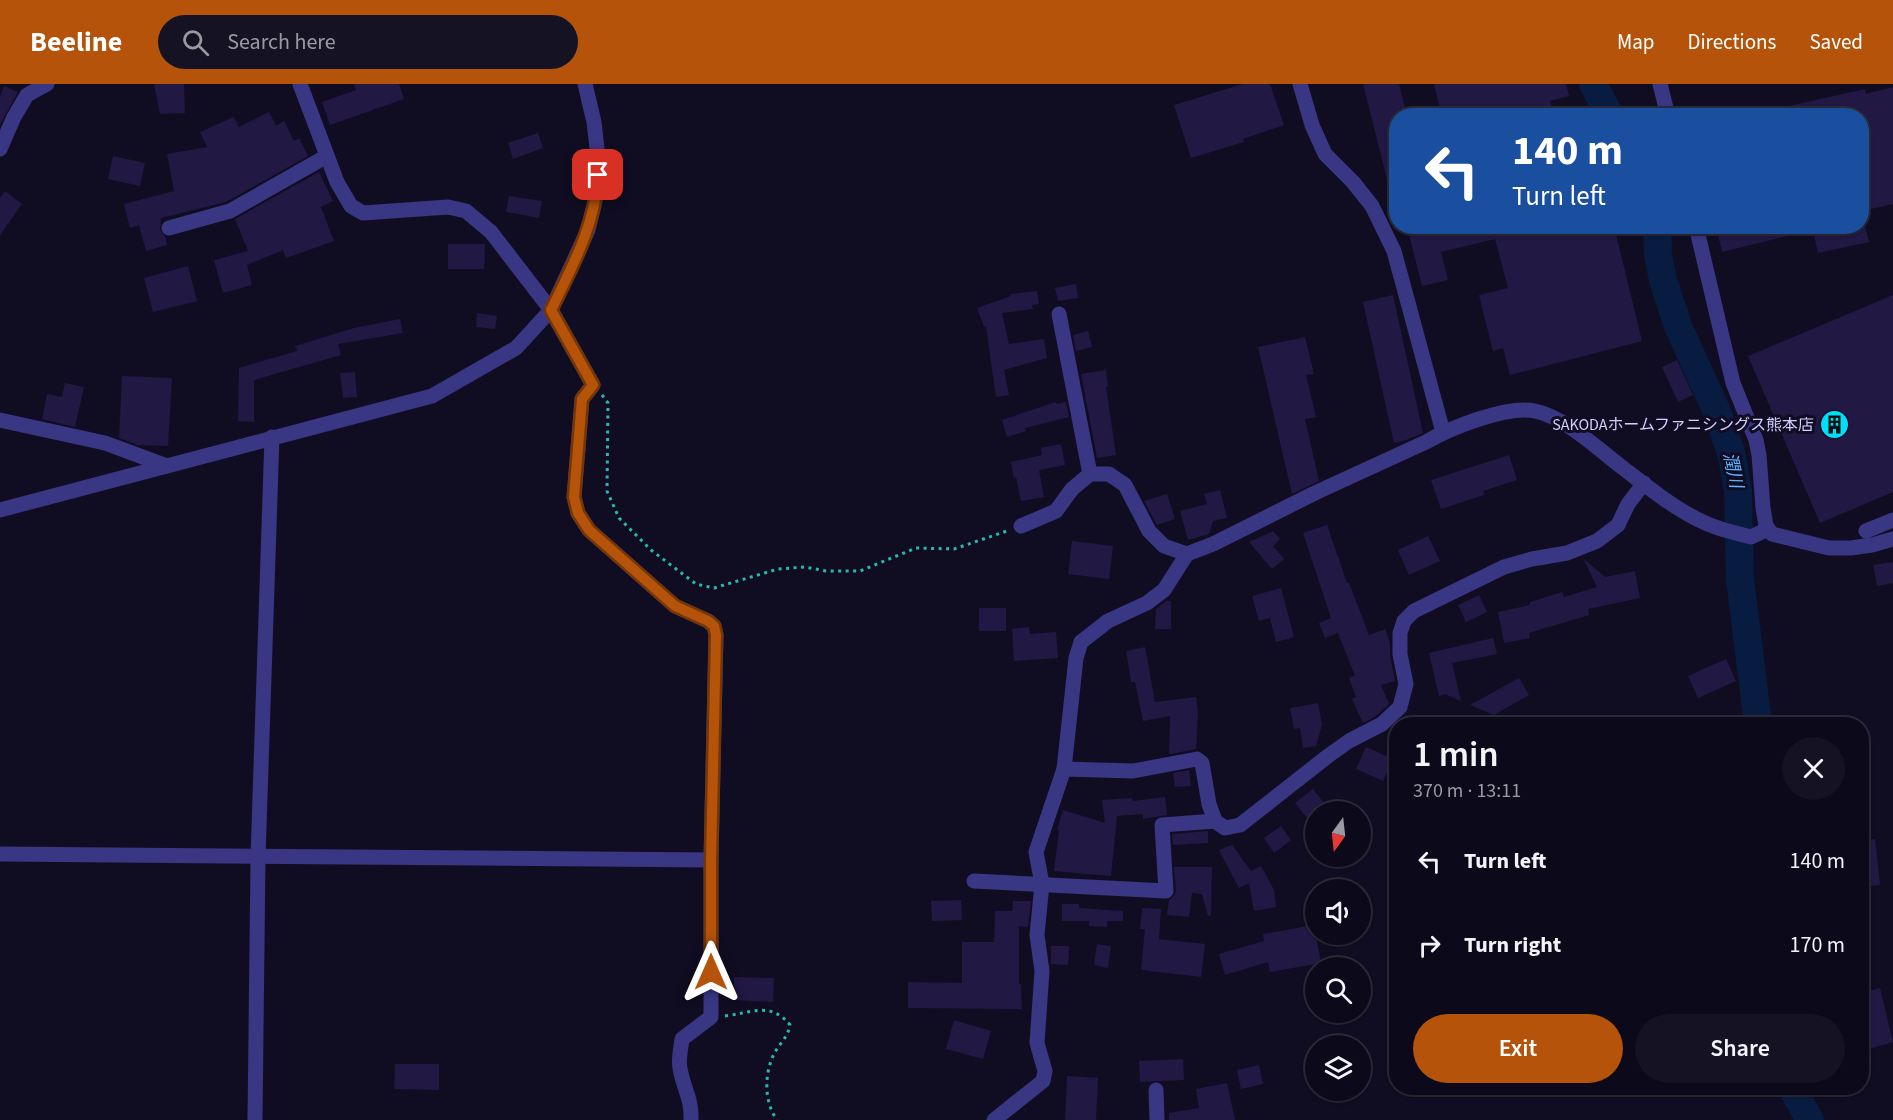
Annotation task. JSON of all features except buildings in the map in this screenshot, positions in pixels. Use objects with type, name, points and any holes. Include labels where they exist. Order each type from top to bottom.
[{"type":"street","points":[[0,149],[24,90],[47,84]]},
{"type":"street","points":[[300,84],[337,182],[351,206],[363,213],[448,207],[466,211],[491,232],[551,310],[593,385],[582,399],[574,497],[578,513],[589,530],[675,606],[714,626],[716,635],[711,860],[711,1017],[682,1039],[679,1067],[688,1091],[691,1120]]},
{"type":"street","points":[[0,510],[432,396],[516,348],[551,310],[588,230],[597,193],[597,146],[585,84]]},
{"type":"street","points":[[1300,84],[1312,125],[1325,154],[1353,182],[1372,206],[1394,251],[1443,432]]},
{"type":"street","points":[[1660,84],[1666,108]]},
{"type":"street","points":[[169,228],[230,212],[327,156]]},
{"type":"street","points":[[1698,234],[1733,383],[1756,440],[1763,508],[1770,532]]},
{"type":"street","points":[[1059,314],[1090,474]]},
{"type":"street","points":[[994,1120],[1043,1081],[1046,1071],[1037,1043],[1041,1013],[1042,971],[1037,935],[1042,884],[1036,852],[1064,769],[1077,658],[1081,642],[1108,621],[1147,603],[1164,590],[1187,554],[1213,544],[1443,432],[1516,409],[1535,411],[1568,426],[1694,518],[1714,527],[1751,537],[1770,532],[1829,548],[1851,548],[1893,539]]},
{"type":"street","points":[[0,420],[105,443],[167,466]]},
{"type":"street","points":[[255,1120],[258,856],[272,437]]},
{"type":"street","points":[[1021,526],[1056,512],[1072,489],[1090,474],[1109,474],[1125,485],[1149,531],[1164,546],[1187,554]]},
{"type":"street","points":[[1389,717],[1400,707],[1406,684],[1400,654],[1400,633],[1404,621],[1414,611],[1504,567],[1567,553],[1597,541],[1618,525],[1628,504],[1644,483]]},
{"type":"street","points":[[1866,531],[1893,520]]},
{"type":"street","points":[[974,880],[1166,891],[1162,825],[1215,821],[1226,828],[1240,825],[1328,756],[1349,741],[1382,724],[1389,717]]},
{"type":"street","points":[[1064,769],[1133,771],[1197,759],[1202,763],[1209,804],[1215,821]]},
{"type":"street","points":[[0,854],[711,860]]},
{"type":"street","points":[[1156,1090],[1157,1120]]},
{"type":"path","points":[[593,385],[608,403],[607,491],[619,518],[651,550],[696,584],[714,588],[778,569],[805,567],[826,571],[860,571],[916,548],[954,549],[1021,526]]},
{"type":"path","points":[[711,1017],[768,1010],[778,1012],[790,1025],[789,1033],[774,1054],[769,1069],[768,1100],[777,1120]]},
{"type":"waterway","name":"潤川","points":[[1593,84],[1606,108]]},
{"type":"waterway","name":"潤川","points":[[1657,234],[1658,255],[1663,280],[1678,326],[1718,414],[1732,456],[1738,490],[1740,579],[1757,717]]},
{"type":"waterway","name":"潤川","points":[[1796,1095],[1810,1120]]},
{"type":"place","name":"SAKODAホームファニシングス熊本店","points":[[1835,424]]},
{"type":"route","points":[[598,175],[597,193],[588,230],[551,310],[593,385],[582,399],[574,497],[578,513],[589,530],[675,606],[714,626],[716,635],[711,972]]}]
